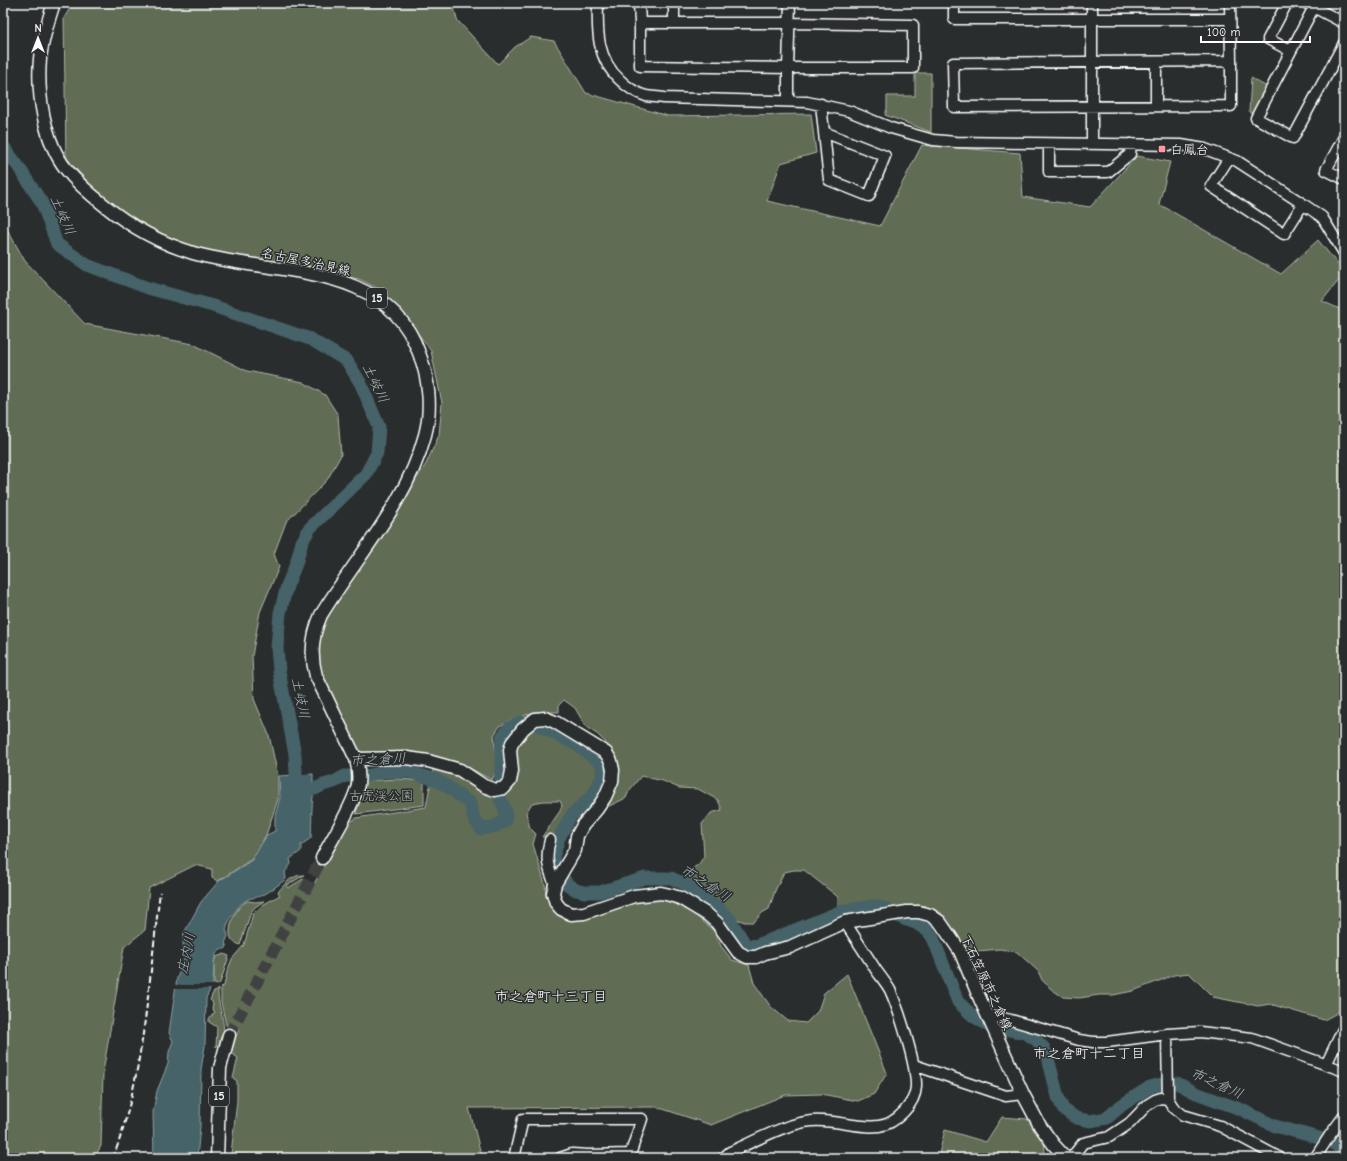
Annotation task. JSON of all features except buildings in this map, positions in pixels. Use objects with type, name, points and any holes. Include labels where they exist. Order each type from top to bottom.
[{"type":"main road","name":"名古屋多治見線","points":[[54,3],[40,59],[39,72],[41,103],[47,131],[58,157],[73,177],[89,193],[131,225],[158,240],[176,247],[214,258],[311,274],[341,281],[357,287],[377,298],[392,310],[405,325],[418,348],[425,372],[428,405],[427,424],[422,445],[401,492],[324,611],[318,622],[313,641],[313,664],[316,676],[357,763],[358,784],[353,800],[322,858]]},
{"type":"main road","points":[[357,763],[407,758],[428,761],[460,770],[484,786],[495,790],[504,788],[510,781],[512,771],[510,750],[512,743],[523,729],[535,719],[545,718],[582,737],[606,752],[612,765],[612,781],[605,797],[583,825],[577,836],[575,850],[555,884]]},
{"type":"main road","name":"下石笠原市之倉線","points":[[555,884],[553,893],[556,903],[561,910],[571,914],[584,913],[634,896],[661,893],[680,898],[708,915],[717,924],[738,952],[747,957],[756,957],[765,953],[790,947],[845,922],[907,912],[919,912],[930,915],[940,922],[960,951],[1023,1094],[1040,1126],[1066,1158]]},
{"type":"main road","name":"15","points":[[217,1158],[220,1075],[223,1055],[229,1035]]},
{"type":"street","points":[[598,3],[598,32],[602,55],[612,73],[627,86],[645,95],[664,98],[788,101],[821,104],[849,111],[892,128],[933,140],[956,142],[1049,144],[1092,143],[1181,145],[1205,149],[1247,167],[1322,217],[1344,253]]},
{"type":"street","points":[[639,3],[640,66],[913,68],[913,25],[640,23]]},
{"type":"street","points":[[674,3],[674,23]]},
{"type":"street","points":[[788,101],[788,68],[791,23],[790,3]]},
{"type":"street","points":[[954,3],[954,19],[1230,19]]},
{"type":"street","points":[[1092,3],[1092,143]]},
{"type":"street","points":[[1230,3],[1231,61],[1231,106],[1156,105],[954,107],[953,63],[1231,61]]},
{"type":"street","points":[[1287,3],[1268,39],[1290,51]]},
{"type":"street","points":[[1344,23],[1312,4],[1256,118],[1294,138],[1344,43]]},
{"type":"street","points":[[1156,62],[1156,105]]},
{"type":"street","points":[[821,104],[829,180],[869,196],[885,156],[824,132]]},
{"type":"street","points":[[1344,137],[1326,170],[1344,179]]},
{"type":"street","points":[[1049,144],[1049,172],[1100,172],[1108,172],[1130,154],[1131,144]]},
{"type":"street","points":[[1229,158],[1211,186],[1284,234],[1303,204]]},
{"type":"street","points":[[550,840],[547,853],[547,864],[555,884]]},
{"type":"street","points":[[723,1158],[730,1152],[796,1124],[813,1121],[832,1121],[863,1126],[879,1126],[894,1121],[903,1113],[911,1102],[916,1087],[914,1065],[902,1023],[889,989],[845,922]]},
{"type":"street","points":[[988,1016],[1011,1020],[1079,1040],[1093,1042],[1107,1042],[1167,1034],[1200,1032],[1252,1038],[1344,1071]]},
{"type":"street","points":[[1326,1064],[1344,1027]]},
{"type":"street","points":[[1167,1034],[1168,1097],[1173,1107],[1183,1114],[1220,1126],[1280,1158]]},
{"type":"street","points":[[914,1065],[1006,1096],[1023,1094]]},
{"type":"street","points":[[1071,1158],[1083,1143],[1109,1137],[1130,1123],[1147,1105],[1154,1100],[1168,1097]]},
{"type":"street","points":[[1315,1158],[1344,1116]]},
{"type":"street","points":[[514,1158],[523,1119],[642,1119],[629,1156],[588,1157],[572,1154],[560,1158]]},
{"type":"green space","points":[[73,3],[453,3],[457,20],[498,64],[515,47],[531,37],[554,41],[586,93],[668,116],[811,114],[816,153],[781,163],[767,201],[880,226],[922,145],[1020,153],[1023,197],[1090,207],[1137,156],[1170,162],[1159,204],[1281,274],[1318,240],[1344,272],[1344,274],[1322,301],[1344,311],[1344,1001],[1337,1013],[1324,1020],[1270,1004],[1258,1006],[1213,997],[1189,973],[1174,975],[1133,991],[1113,995],[1099,995],[1079,998],[1063,997],[1051,989],[1042,980],[1038,971],[1017,952],[1000,949],[966,952],[957,933],[940,912],[924,906],[908,906],[896,909],[880,902],[867,902],[838,906],[838,897],[804,870],[784,872],[775,891],[769,909],[762,913],[754,922],[745,922],[736,919],[716,900],[697,888],[688,879],[692,869],[699,864],[704,856],[702,824],[711,813],[722,810],[718,800],[698,789],[679,788],[663,781],[641,776],[629,791],[626,798],[601,810],[618,773],[616,757],[608,745],[597,734],[586,727],[575,708],[564,700],[559,705],[559,712],[535,712],[511,720],[500,726],[494,735],[497,769],[492,780],[462,764],[365,754],[358,750],[322,680],[317,656],[320,631],[331,611],[426,464],[439,435],[442,403],[431,351],[402,312],[377,288],[359,279],[197,249],[164,236],[127,215],[97,192],[66,158],[64,18]]},
{"type":"green space","points":[[915,73],[931,73],[931,132],[885,115],[887,109],[887,96],[915,96]]},
{"type":"green space","points":[[1251,78],[1267,87],[1253,114],[1249,112]]},
{"type":"green space","points":[[3,222],[25,261],[85,324],[193,344],[247,371],[303,382],[325,395],[338,415],[341,455],[327,480],[286,522],[274,554],[279,567],[260,612],[252,656],[254,699],[269,735],[278,776],[278,799],[266,835],[252,859],[218,881],[212,878],[212,869],[195,865],[149,888],[145,930],[124,947],[103,1072],[101,1146],[94,1158],[3,1158]]},
{"type":"green space","points":[[529,729],[547,734],[579,750],[593,760],[600,771],[597,781],[586,799],[575,807],[552,837],[542,837],[560,811],[562,805],[560,801],[532,803],[526,813],[530,828],[536,834],[533,844],[545,884],[546,896],[552,909],[559,916],[568,919],[647,899],[660,898],[678,904],[695,915],[713,930],[721,946],[732,960],[749,965],[754,983],[771,1007],[788,1021],[806,1023],[818,1011],[824,993],[847,974],[887,1073],[874,1094],[858,1101],[821,1094],[785,1095],[711,1125],[657,1107],[469,1108],[482,1158],[229,1158],[231,1154],[237,1101],[237,1081],[233,1078],[238,1058],[231,1053],[235,1038],[240,1028],[229,1023],[227,1026],[226,1025],[221,1002],[221,987],[224,986],[232,959],[244,945],[253,914],[261,906],[280,895],[278,892],[286,883],[296,876],[304,875],[286,886],[288,888],[303,879],[314,884],[346,825],[356,818],[426,807],[433,770],[441,768],[507,793],[513,788],[517,778],[516,748],[521,738]]},
{"type":"green space","name":"古虎渓公園","points":[[398,779],[424,781],[424,805],[356,814],[365,781]]},
{"type":"green space","points":[[248,901],[264,901],[255,907],[251,912],[240,945],[232,940],[230,935],[231,924],[236,912],[244,903]]},
{"type":"green space","points":[[224,954],[229,956],[220,983],[218,985],[214,984],[214,962],[216,957]]},
{"type":"green space","points":[[218,989],[218,999],[224,1031],[223,1037],[216,1047],[217,1027],[209,1022],[209,1019],[215,1012],[212,1009],[213,1003],[210,1000],[213,993]]},
{"type":"green space","points":[[1002,1117],[1027,1119],[1044,1134],[1045,1154],[1052,1158],[938,1158],[945,1130],[986,1142]]},
{"type":"water","name":"庄内川","points":[[313,774],[313,785],[315,789],[312,805],[311,838],[301,845],[301,851],[290,859],[291,864],[285,872],[286,879],[263,895],[242,903],[236,910],[230,919],[226,930],[228,936],[225,943],[227,947],[225,949],[220,949],[216,954],[213,983],[206,998],[205,1046],[201,1069],[200,1126],[197,1158],[154,1158],[153,1112],[157,1091],[168,1064],[169,1052],[173,1041],[169,1033],[177,978],[184,960],[184,933],[201,902],[219,881],[252,860],[267,835],[275,831],[275,816],[280,798],[279,776]]},
{"type":"pier","points":[[174,985],[215,985],[213,989],[174,989]]},
{"type":"waterway","name":"土岐川","points":[[3,146],[42,203],[57,244],[87,265],[148,288],[213,306],[310,339],[347,361],[361,384],[379,427],[377,453],[366,474],[310,528],[302,542],[296,564],[287,586],[280,613],[277,647],[279,671],[295,754],[297,792]]},
{"type":"waterway","name":"市之倉川","points":[[299,789],[315,789],[345,776],[365,776],[384,772],[410,772],[436,780],[447,786],[471,804],[473,817],[481,829],[496,826],[505,821],[506,812],[500,798],[502,737],[509,728],[522,722],[540,726],[577,745],[601,763],[603,768],[602,778],[593,795],[571,816],[559,838],[553,857],[555,865],[567,884],[576,890],[584,892],[600,892],[645,878],[671,878],[687,885],[704,899],[716,906],[729,918],[745,944],[755,946],[842,911],[874,906],[886,909],[904,919],[916,923],[928,931],[933,938],[958,1002],[972,1015],[989,1026],[1025,1033],[1035,1039],[1044,1048],[1058,1097],[1063,1109],[1076,1118],[1090,1121],[1107,1118],[1122,1105],[1150,1087],[1165,1083],[1177,1083],[1196,1093],[1240,1109],[1275,1126],[1330,1141],[1344,1151]]},
{"type":"tunnel","points":[[229,1035],[322,858]]},
{"type":"railway","points":[[113,1158],[132,1094],[139,1061],[160,892]]},
{"type":"place","name":"白鳳台","points":[[1162,149]]},
{"type":"district","name":"市之倉町十三丁目","points":[[551,996]]},
{"type":"district","name":"市之倉町十二丁目","points":[[1089,1053]]}]
